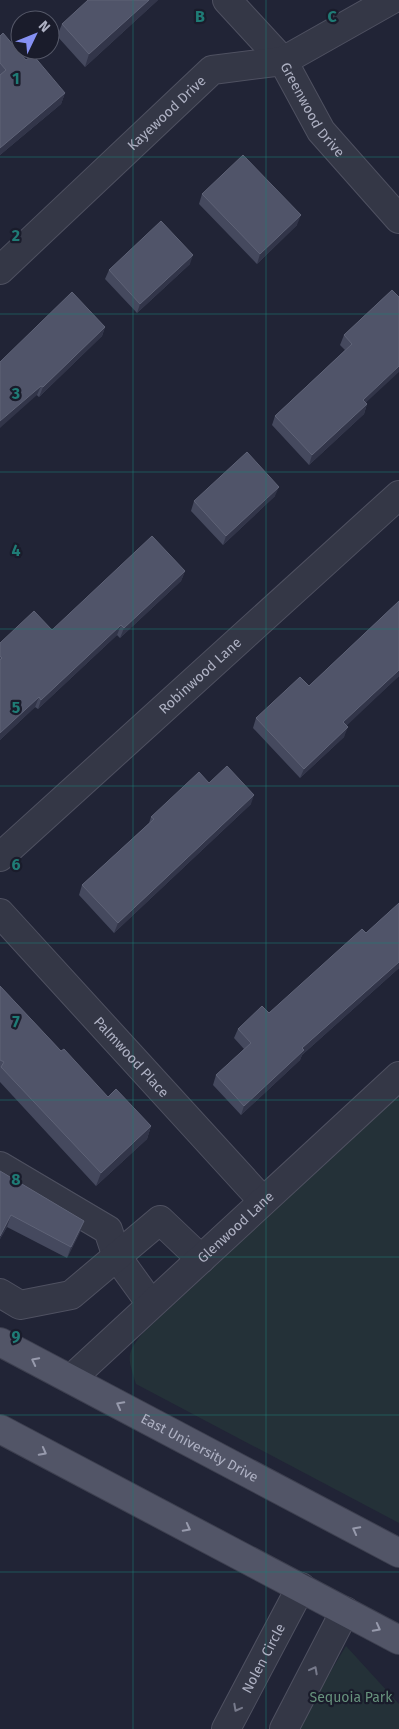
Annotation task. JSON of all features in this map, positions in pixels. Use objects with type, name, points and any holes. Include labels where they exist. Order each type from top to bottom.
[{"type":"main road","name":"East University Drive","points":[[0,1342],[399,1553]]},
{"type":"main road","points":[[0,1429],[399,1640]]},
{"type":"street","name":"Greenwood Drive","points":[[227,0],[283,61],[321,131],[399,219]]},
{"type":"street","name":"Kayewood Drive","points":[[0,270],[212,70],[283,61],[391,0]]},
{"type":"street","name":"Robinwood Lane","points":[[0,857],[399,494]]},
{"type":"street","name":"Palmwood Place","points":[[0,913],[263,1201]]},
{"type":"street","name":"Glenwood Lane","points":[[71,1379],[399,1076]]},
{"type":"street","points":[[0,1166],[108,1230],[116,1257],[151,1304]]},
{"type":"street","points":[[0,1293],[20,1305],[71,1295],[160,1220],[200,1259]]},
{"type":"street","name":"Nolen Circle","points":[[226,1729],[301,1587]]},
{"type":"street","points":[[284,1729],[345,1611]]},
{"type":"green space","points":[[399,1095],[399,1523],[136,1384],[130,1357],[133,1346],[143,1333]]},
{"type":"green space","name":"Sequoia Park","points":[[346,1646],[399,1704],[399,1729],[296,1729]]},
{"type":"building","points":[[88,0],[149,0],[89,54],[62,24]]},
{"type":"building","points":[[3,33],[10,41],[10,60],[37,60],[65,93],[0,148],[0,75],[6,70],[0,63],[0,36]]},
{"type":"building","points":[[243,155],[301,215],[260,254],[202,194]]},
{"type":"building","points":[[161,221],[193,255],[140,304],[109,270]]},
{"type":"building","points":[[392,290],[399,297],[399,366],[363,400],[367,404],[312,455],[275,416],[352,344],[344,335]]},
{"type":"building","points":[[72,292],[105,327],[43,387],[41,386],[0,421],[0,362]]},
{"type":"building","points":[[247,452],[279,487],[226,536],[194,501]]},
{"type":"building","points":[[152,536],[185,571],[124,628],[121,625],[41,700],[39,697],[0,733],[0,660],[2,658],[0,656],[0,643],[34,611],[52,630]]},
{"type":"building","points":[[399,601],[399,670],[343,722],[348,727],[304,769],[256,718],[300,677],[309,686]]},
{"type":"building","points":[[227,766],[254,795],[118,923],[82,885],[154,819],[151,817],[199,772],[209,783]]},
{"type":"building","points":[[399,903],[399,962],[302,1048],[304,1050],[244,1106],[216,1075],[251,1043],[238,1029],[262,1006],[269,1013],[362,929],[366,933]]},
{"type":"building","points":[[0,986],[61,1051],[64,1049],[108,1097],[116,1089],[151,1126],[101,1173],[1,1067],[4,1062],[0,1060]]},
{"type":"building","points":[[0,1171],[84,1221],[71,1247],[11,1215],[0,1236]]}]
